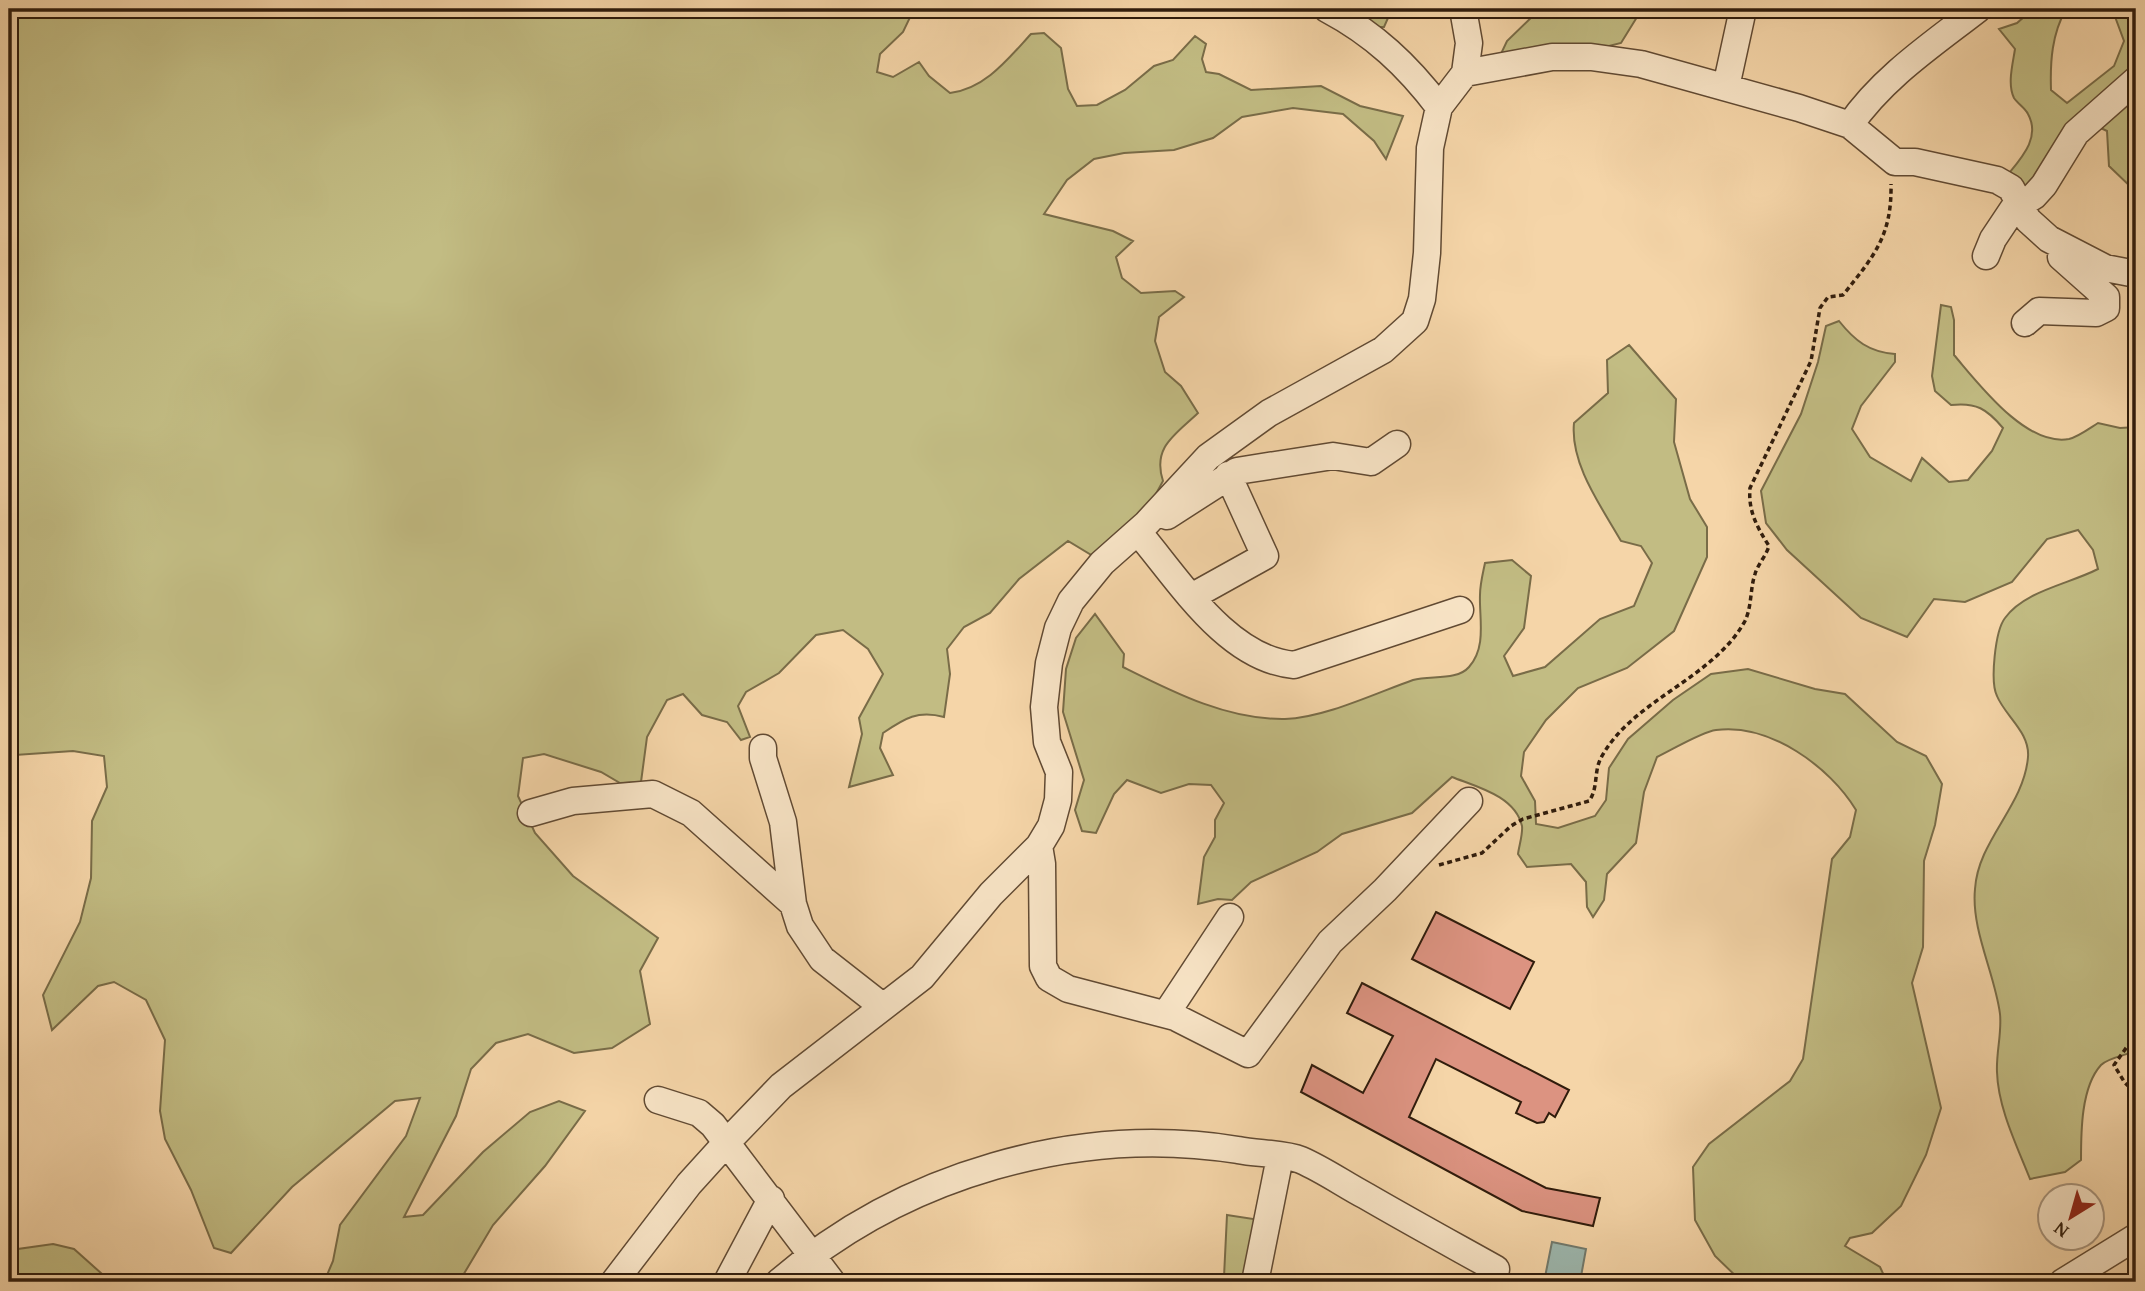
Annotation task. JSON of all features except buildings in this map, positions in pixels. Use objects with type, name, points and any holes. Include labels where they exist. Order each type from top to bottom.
[{"type":"street","points":[[1328,9],[1356,24],[1393,53],[1439,107]]},
{"type":"street","points":[[614,1282],[689,1184],[728,1140],[781,1086],[922,977],[991,894],[1039,846],[1051,826],[1058,800],[1059,772],[1047,742],[1044,707],[1049,663],[1058,628],[1071,601],[1102,563],[1138,532],[1208,457],[1269,413],[1383,350],[1415,321],[1422,299],[1427,253],[1430,148],[1439,107],[1465,73],[1469,43],[1464,9]]},
{"type":"street","points":[[1726,88],[1743,9]]},
{"type":"street","points":[[1850,125],[1866,101],[1978,9]]},
{"type":"street","points":[[1465,73],[1552,57],[1591,57],[1640,64],[1850,125],[1895,162],[1915,162],[1997,180],[2011,188],[2028,220],[2049,239],[2105,268],[2136,274]]},
{"type":"street","points":[[1986,256],[1993,239],[2013,209],[2034,196],[2044,185],[2076,133],[2136,80]]},
{"type":"street","points":[[2025,323],[2039,311],[2096,313],[2106,308],[2106,297],[2066,262],[2050,245],[2049,239]]},
{"type":"street","points":[[1138,532],[1172,514],[1228,475],[1319,456],[1371,463],[1397,444]]},
{"type":"street","points":[[1193,596],[1265,556],[1228,475]]},
{"type":"street","points":[[1138,532],[1220,629],[1263,658],[1294,665],[1460,610]]},
{"type":"street","points":[[763,748],[763,758],[783,822],[793,904],[807,941],[822,959],[882,1006]]},
{"type":"street","points":[[531,813],[573,801],[653,794],[691,813],[793,904]]},
{"type":"street","points":[[1039,846],[1042,864],[1043,966],[1049,978],[1068,989],[1166,1014],[1248,1054],[1331,942],[1469,802]]},
{"type":"street","points":[[1166,1014],[1230,917]]},
{"type":"street","points":[[657,1100],[699,1113],[728,1140],[832,1282]]},
{"type":"street","points":[[779,1282],[812,1254],[860,1223],[908,1199],[1018,1159],[1096,1147],[1165,1143],[1299,1159],[1496,1269],[1494,1282]]},
{"type":"street","points":[[1255,1282],[1280,1157]]},
{"type":"street","points":[[727,1282],[771,1199]]},
{"type":"street","points":[[2063,1282],[2136,1237]]},
{"type":"path","points":[[1438,866],[1482,853],[1511,825],[1523,819],[1589,802],[1596,791],[1601,757],[1648,708],[1716,654],[1744,622],[1755,572],[1769,546],[1753,517],[1749,503],[1750,488],[1811,361],[1820,308],[1828,297],[1843,295],[1881,243],[1892,215],[1891,178],[1895,162]]},
{"type":"path","points":[[2136,1034],[2113,1065],[2136,1093]]},
{"type":"shaded area","points":[[9,9],[914,9],[903,32],[880,54],[877,72],[893,77],[919,62],[929,76],[950,93],[974,86],[985,79],[1031,34],[1044,33],[1061,48],[1068,89],[1077,106],[1097,105],[1125,90],[1154,66],[1173,60],[1195,36],[1206,44],[1202,59],[1206,72],[1219,74],[1251,90],[1321,86],[1360,106],[1403,116],[1386,159],[1374,141],[1343,114],[1293,108],[1242,117],[1213,138],[1174,150],[1124,153],[1094,159],[1067,180],[1044,214],[1113,231],[1133,241],[1116,257],[1122,278],[1141,293],[1175,291],[1184,297],[1159,317],[1155,341],[1165,372],[1181,386],[1198,413],[1174,435],[1163,450],[1160,469],[1163,481],[1151,503],[1093,556],[1068,541],[1019,579],[990,613],[964,627],[947,649],[950,674],[944,717],[919,715],[898,723],[883,733],[880,748],[893,775],[849,787],[862,734],[859,718],[883,674],[868,649],[843,630],[816,635],[779,673],[746,692],[738,706],[750,737],[741,740],[727,722],[702,715],[683,694],[667,700],[647,737],[641,782],[620,783],[601,772],[544,754],[523,758],[518,796],[535,833],[573,876],[658,938],[640,971],[650,1024],[612,1048],[574,1053],[528,1034],[496,1043],[471,1069],[456,1116],[404,1217],[423,1215],[483,1152],[530,1112],[559,1101],[585,1111],[545,1166],[493,1225],[459,1282],[324,1282],[333,1261],[340,1225],[406,1136],[420,1098],[395,1101],[292,1187],[231,1253],[214,1248],[191,1190],[165,1139],[160,1111],[165,1040],[146,1000],[114,982],[98,986],[52,1030],[43,995],[80,922],[91,878],[92,821],[107,787],[104,756],[73,751],[15,755],[9,750]]},
{"type":"shaded area","points":[[1342,9],[1392,9],[1384,27],[1374,27]]},
{"type":"shaded area","points":[[1642,9],[1621,43],[1597,49],[1498,60],[1507,41],[1539,10]]},
{"type":"shaded area","points":[[2033,9],[2066,9],[2055,38],[2051,90],[2067,103],[2114,66],[2124,41],[2114,14],[2130,9],[2136,18],[2136,192],[2109,166],[2107,131],[2084,120],[2025,192],[2010,172],[2029,145],[2032,130],[2028,114],[2012,92],[2011,74],[2015,49],[1999,29],[2017,23]]},
{"type":"shaded area","points":[[1941,305],[1951,307],[1954,320],[1954,355],[1990,396],[2020,423],[2053,439],[2073,438],[2098,423],[2120,428],[2136,427],[2136,1051],[2104,1063],[2094,1074],[2084,1110],[2081,1160],[2065,1172],[2030,1179],[2009,1127],[1998,1086],[2000,1014],[1975,905],[1978,871],[2018,791],[2025,775],[2028,757],[2028,748],[2021,732],[1997,696],[1994,680],[1995,657],[2001,625],[2013,609],[2035,595],[2098,569],[2093,550],[2078,530],[2047,539],[2012,582],[1965,602],[1934,599],[1907,637],[1861,618],[1787,550],[1766,523],[1761,491],[1801,414],[1818,362],[1826,326],[1839,321],[1863,344],[1878,351],[1895,354],[1895,362],[1861,406],[1852,429],[1870,457],[1911,481],[1922,458],[1949,482],[1968,480],[1992,451],[2003,428],[1980,408],[1951,405],[1935,391],[1932,376]]},
{"type":"shaded area","points":[[1629,345],[1676,399],[1674,442],[1690,499],[1707,527],[1707,557],[1674,631],[1627,668],[1578,688],[1546,720],[1524,752],[1521,776],[1535,801],[1536,824],[1558,828],[1595,816],[1606,800],[1609,768],[1628,739],[1673,700],[1711,674],[1748,669],[1815,689],[1845,694],[1897,742],[1926,756],[1942,784],[1935,825],[1924,861],[1923,947],[1912,983],[1941,1108],[1926,1155],[1901,1206],[1872,1233],[1850,1238],[1845,1246],[1880,1267],[1887,1282],[1742,1282],[1715,1256],[1695,1220],[1693,1167],[1709,1144],[1790,1081],[1803,1059],[1832,859],[1850,837],[1856,810],[1831,778],[1797,751],[1757,734],[1716,730],[1657,757],[1644,792],[1636,843],[1607,874],[1604,900],[1593,917],[1587,907],[1586,882],[1571,864],[1527,867],[1518,854],[1522,826],[1512,807],[1494,794],[1452,777],[1412,813],[1342,834],[1317,852],[1251,882],[1232,900],[1218,899],[1198,904],[1204,857],[1215,837],[1215,820],[1224,803],[1211,785],[1189,784],[1161,793],[1127,780],[1114,794],[1096,833],[1082,831],[1075,810],[1084,780],[1063,712],[1066,669],[1076,638],[1095,614],[1124,654],[1123,667],[1181,695],[1221,710],[1285,719],[1333,710],[1413,680],[1450,676],[1464,671],[1475,659],[1480,641],[1480,591],[1485,563],[1512,560],[1531,576],[1524,628],[1504,656],[1513,676],[1545,667],[1600,619],[1634,606],[1652,563],[1641,546],[1621,541],[1588,484],[1574,438],[1574,423],[1608,393],[1607,360]]},
{"type":"shaded area","points":[[1227,1215],[1260,1220],[1252,1272],[1241,1281],[1224,1277]]},
{"type":"shaded area","points":[[53,1244],[74,1249],[111,1282],[19,1282],[12,1260],[18,1249]]},
{"type":"water","points":[[1552,1242],[1586,1249],[1580,1282],[1544,1282]]}]
